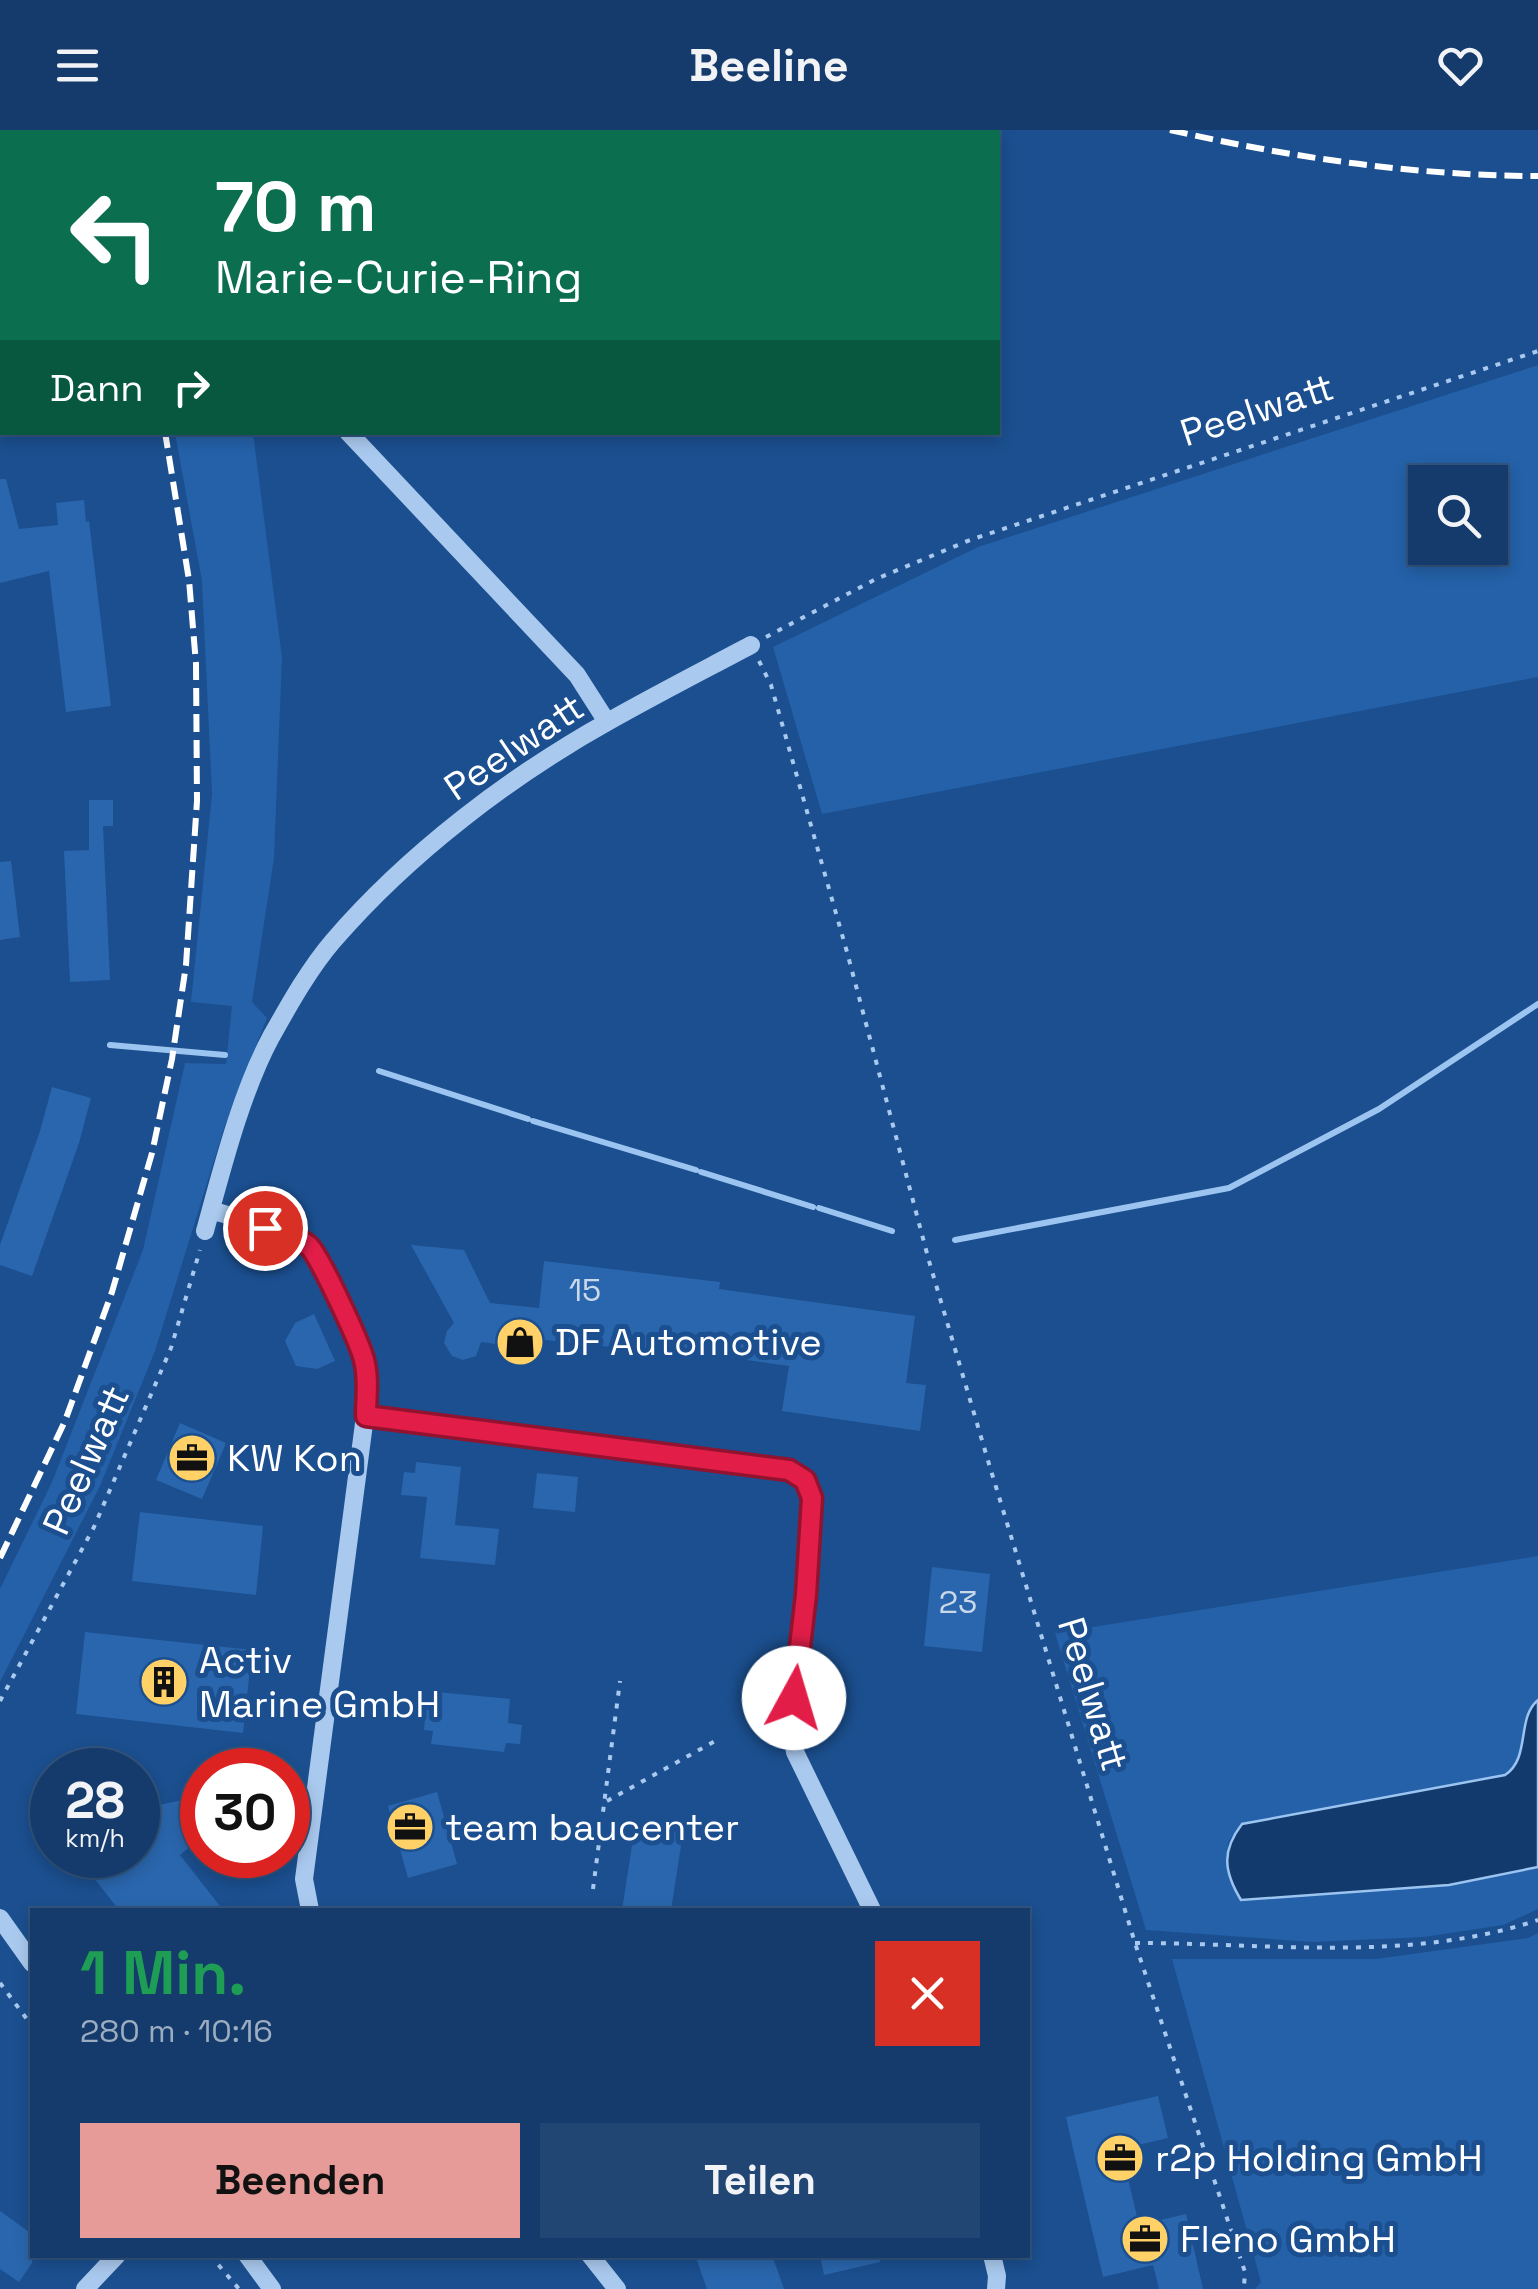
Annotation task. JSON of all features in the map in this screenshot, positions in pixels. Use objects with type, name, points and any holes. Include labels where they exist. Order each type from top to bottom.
[{"type":"street","points":[[351,435],[578,675],[607,722]]},
{"type":"street","name":"Peelwatt","points":[[205,1231],[246,1094],[270,1039],[331,943],[392,880],[514,781],[607,722],[754,650]]},
{"type":"street","points":[[211,1210],[292,1236],[309,1247],[364,1358],[366,1416],[304,1879],[310,1908]]},
{"type":"street","points":[[366,1416],[789,1470],[805,1480],[812,1498],[791,1728],[795,1752],[871,1908]]},
{"type":"street","points":[[0,1918],[30,1960]]},
{"type":"street","points":[[85,2289],[114,2258]]},
{"type":"street","points":[[249,2258],[272,2289]]},
{"type":"street","points":[[592,2258],[617,2289]]},
{"type":"street","points":[[993,2258],[996,2289]]},
{"type":"path","name":"Peelwatt","points":[[1244,2286],[1246,2272],[1136,1943],[989,1464],[929,1261],[772,685],[754,650],[876,580],[970,540],[1538,351]]},
{"type":"path","name":"Peelwatt","points":[[0,1701],[94,1527],[171,1348],[205,1231]]},
{"type":"path","points":[[593,1889],[620,1682]]},
{"type":"path","points":[[606,1802],[716,1740]]},
{"type":"path","points":[[1136,1943],[1314,1949],[1431,1942],[1506,1930],[1538,1920]]},
{"type":"path","points":[[0,1983],[30,2023]]},
{"type":"path","points":[[212,2258],[238,2289]]},
{"type":"shaded area","points":[[1538,365],[1538,677],[822,814],[773,647],[978,547]]},
{"type":"shaded area","points":[[175,435],[253,435],[282,657],[274,858],[252,1002],[267,1018],[225,1125],[155,1351],[100,1486],[0,1682],[0,1589],[52,1482],[143,1250],[185,1063],[226,1064],[232,1006],[191,1002],[212,794],[202,581]]},
{"type":"shaded area","points":[[1538,1556],[1538,1700],[1527,1717],[1518,1759],[1505,1776],[1242,1824],[1228,1842],[1229,1880],[1449,1885],[1538,1867],[1538,1909],[1503,1925],[1424,1937],[1312,1942],[1146,1930],[1055,1633]]},
{"type":"shaded area","points":[[1538,1700],[1538,1867],[1449,1885],[1241,1900],[1227,1862],[1231,1843],[1242,1824],[1505,1775],[1518,1759],[1527,1717]]},
{"type":"shaded area","points":[[1538,1933],[1538,2289],[1255,2289],[1261,2282],[1172,1959],[1376,1959],[1528,1938]]},
{"type":"building","points":[[0,479],[6,479],[19,529],[58,525],[56,503],[84,500],[111,706],[66,712],[49,571],[0,583]]},
{"type":"building","points":[[89,800],[113,800],[113,826],[103,826],[110,980],[70,982],[64,851],[89,850]]},
{"type":"building","points":[[11,861],[20,937],[0,940],[0,862]]},
{"type":"building","points":[[52,1087],[91,1098],[32,1276],[0,1265],[0,1245]]},
{"type":"building","points":[[411,1245],[464,1250],[490,1303],[539,1308],[544,1261],[720,1282],[719,1289],[915,1316],[906,1383],[926,1385],[920,1431],[782,1411],[789,1366],[537,1339],[536,1349],[481,1342],[476,1356],[463,1360],[452,1356],[444,1343],[454,1323]]},
{"type":"building","points":[[314,1314],[335,1361],[317,1369],[296,1366],[285,1341],[295,1323]]},
{"type":"building","points":[[180,1423],[226,1443],[202,1499],[156,1480]]},
{"type":"building","points":[[416,1462],[461,1467],[455,1525],[499,1529],[495,1565],[420,1558],[427,1497],[401,1495],[404,1472],[415,1473]]},
{"type":"building","points":[[537,1473],[578,1477],[575,1512],[533,1508]]},
{"type":"building","points":[[140,1512],[263,1526],[256,1595],[132,1581]]},
{"type":"building","points":[[932,1567],[990,1574],[982,1652],[924,1646]]},
{"type":"building","name":"Activ Marine GmbH","points":[[85,1632],[252,1650],[243,1733],[76,1714]]},
{"type":"building","points":[[437,1692],[510,1699],[508,1723],[522,1725],[520,1744],[506,1743],[504,1752],[431,1744],[433,1731],[424,1730],[426,1708],[435,1709]]},
{"type":"building","points":[[437,1792],[457,1864],[408,1878],[388,1806]]},
{"type":"building","points":[[180,1801],[180,1878],[198,1878],[221,1908],[117,1908],[94,1878],[160,1878],[160,1805]]},
{"type":"building","points":[[635,1826],[683,1833],[671,1908],[622,1908]]},
{"type":"building","points":[[1158,2096],[1168,2138],[1121,2149],[1139,2225],[1186,2214],[1203,2289],[1159,2289],[1153,2265],[1103,2277],[1074,2153],[1066,2117]]},
{"type":"building","points":[[0,2211],[30,2233],[32,2263],[19,2282],[0,2269]]},
{"type":"building","points":[[696,2258],[773,2258],[784,2289],[707,2289]]},
{"type":"building","points":[[821,2258],[879,2258],[880,2262],[824,2275]]},
{"type":"waterway","points":[[955,1240],[1229,1188],[1379,1109],[1538,1004]]},
{"type":"waterway","points":[[110,1045],[225,1055]]},
{"type":"waterway","points":[[379,1071],[528,1119]]},
{"type":"waterway","points":[[533,1121],[696,1170]]},
{"type":"waterway","points":[[701,1172],[813,1207]]},
{"type":"waterway","points":[[819,1208],[892,1231]]},
{"type":"railway","points":[[1170,130],[1352,163],[1446,173],[1538,176]]},
{"type":"railway","points":[[0,1558],[65,1421],[112,1292],[152,1153],[186,965],[197,801],[196,664],[189,580],[165,435]]},
{"type":"place","name":"DF Automotive","points":[[520,1342]]},
{"type":"place","name":"KW Kon","points":[[192,1458]]},
{"type":"place","name":"Activ Marine GmbH","points":[[164,1682]]},
{"type":"place","name":"team baucenter","points":[[410,1827]]},
{"type":"place","name":"r2p Holding GmbH","points":[[1120,2158]]},
{"type":"place","name":"Fleno GmbH","points":[[1145,2239]]},
{"type":"route","points":[[265,1228],[292,1236],[309,1247],[320,1264],[364,1358],[366,1416],[789,1470],[805,1480],[812,1498],[794,1698]]}]
